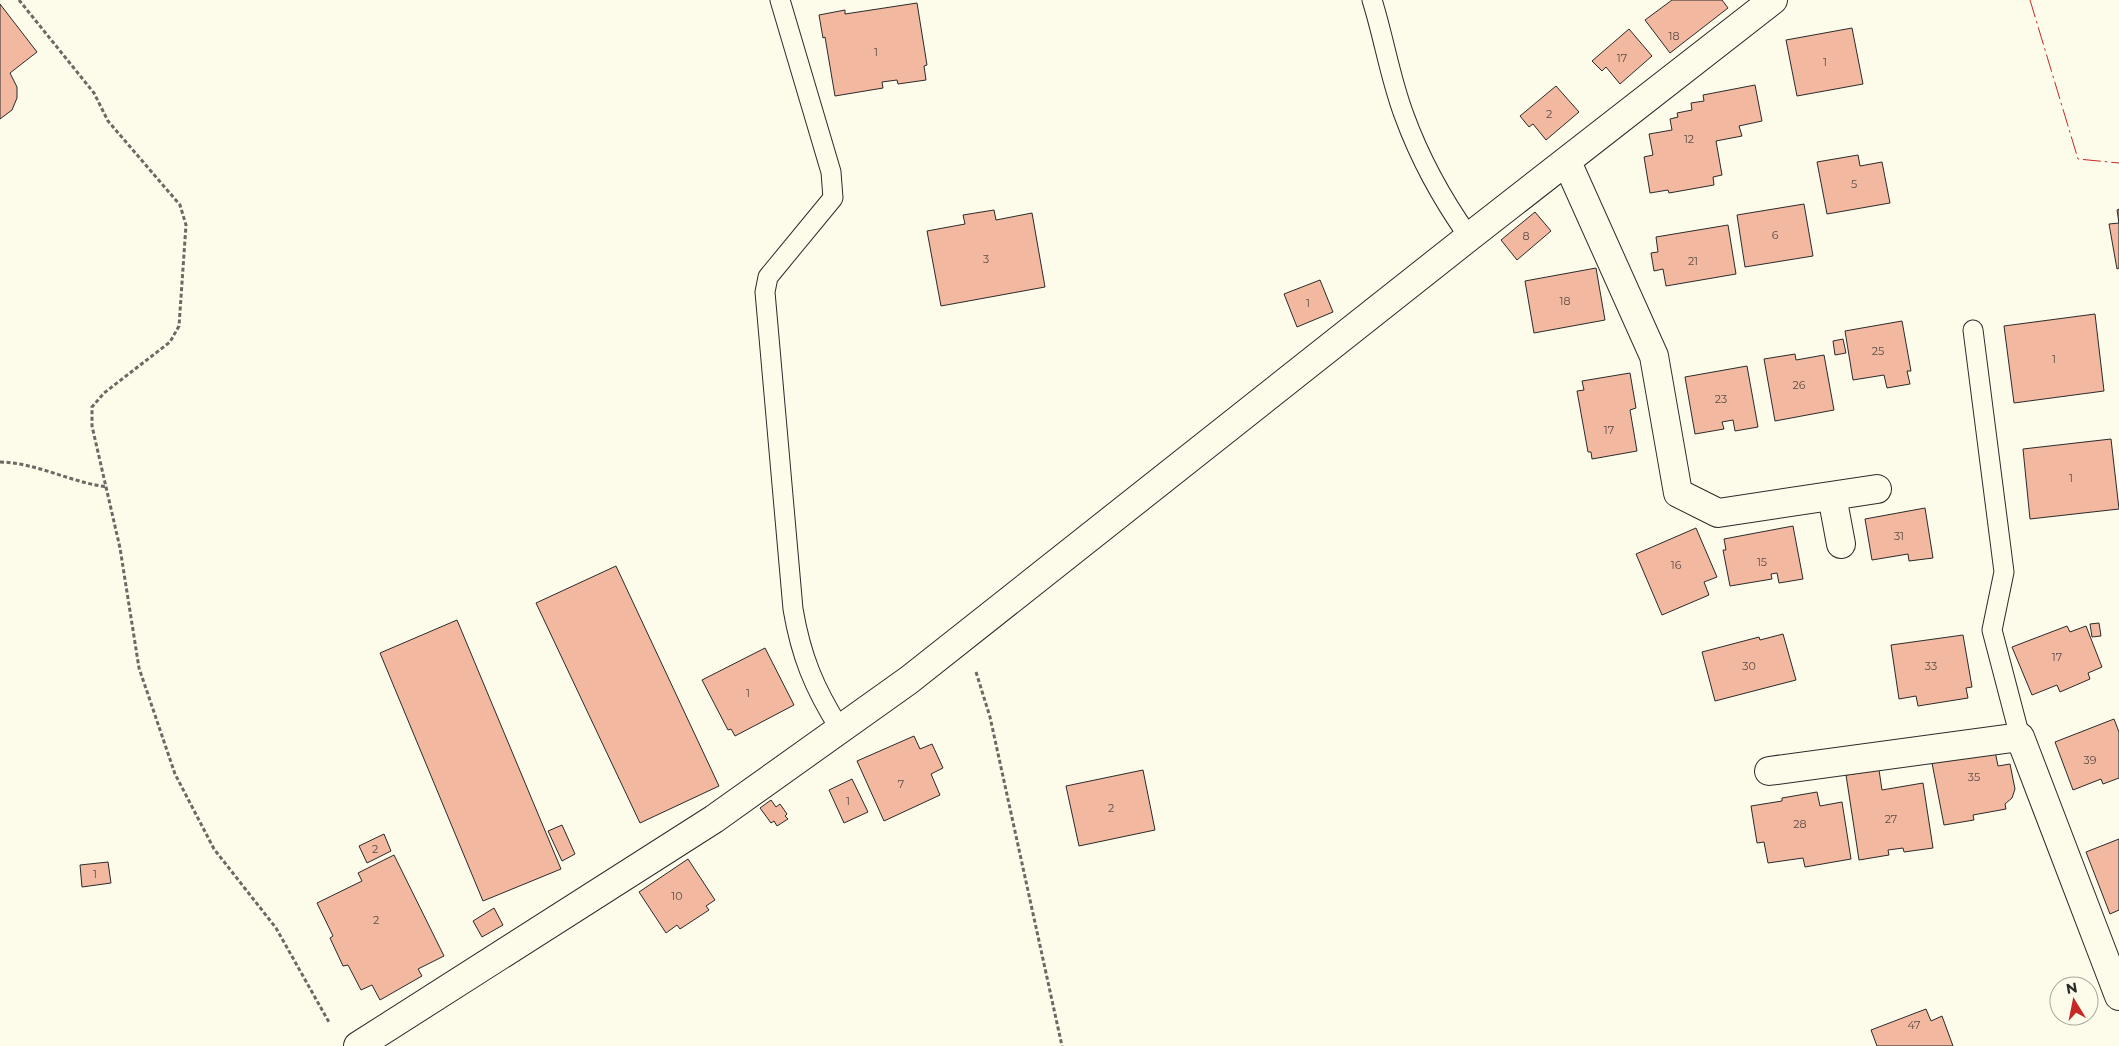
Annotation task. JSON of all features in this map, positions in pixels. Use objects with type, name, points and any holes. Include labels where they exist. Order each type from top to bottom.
[{"type":"street","points":[[358,1046],[714,819],[909,680],[1469,237],[1773,0]]},
{"type":"street","points":[[1566,162],[1654,356],[1678,493],[1718,513],[1877,488]]},
{"type":"street","points":[[1832,496],[1841,544]]},
{"type":"street","points":[[1768,771],[2020,737],[2119,996]]},
{"type":"lane","points":[[780,0],[831,172],[833,198],[768,277],[765,292],[793,609],[799,643],[818,694],[840,729]]},
{"type":"lane","points":[[1372,0],[1403,113],[1415,144],[1440,195],[1469,237]]},
{"type":"lane","points":[[1973,330],[2004,572],[1992,630],[2020,737]]},
{"type":"path","points":[[19,0],[94,93],[108,121],[180,205],[186,225],[179,326],[170,342],[104,393],[92,407],[92,426],[120,548],[138,668],[176,774],[214,849],[276,928],[333,1029]]},
{"type":"path","points":[[0,462],[20,462],[83,484],[107,487]]},
{"type":"path","points":[[965,635],[990,717],[1062,1046]]},
{"type":"building","points":[[1672,0],[1722,0],[1728,8],[1670,53],[1645,20]]},
{"type":"building","points":[[917,3],[927,65],[924,66],[926,80],[898,84],[897,80],[882,82],[883,88],[835,96],[825,37],[823,38],[819,15],[845,10],[845,14]]},
{"type":"building","points":[[0,4],[37,52],[10,73],[17,87],[17,98],[12,110],[0,119]]},
{"type":"building","points":[[1852,28],[1863,84],[1797,96],[1786,40]]},
{"type":"building","points":[[1629,29],[1652,56],[1620,84],[1606,67],[1602,71],[1592,61]]},
{"type":"building","points":[[1755,85],[1762,121],[1739,126],[1742,136],[1716,141],[1722,175],[1713,177],[1714,185],[1669,193],[1668,190],[1650,193],[1644,157],[1653,155],[1649,134],[1672,130],[1670,119],[1678,117],[1677,113],[1692,110],[1691,103],[1704,101],[1703,95]]},
{"type":"building","points":[[1556,86],[1579,112],[1546,140],[1533,124],[1529,127],[1520,116]]},
{"type":"building","points":[[1858,155],[1860,166],[1882,162],[1890,203],[1827,214],[1817,162]]},
{"type":"building","points":[[1804,204],[1813,256],[1745,267],[1737,215]]},
{"type":"building","points":[[994,210],[996,220],[1032,213],[1045,287],[941,306],[927,231],[965,224],[963,215]]},
{"type":"building","points":[[1535,212],[1551,231],[1517,260],[1501,240]]},
{"type":"building","points":[[2119,223],[2119,268],[2117,269],[2109,224]]},
{"type":"building","points":[[1728,225],[1736,274],[1666,286],[1663,269],[1654,271],[1651,253],[1658,252],[1656,237]]},
{"type":"building","points":[[1596,268],[1605,320],[1534,333],[1525,281]]},
{"type":"building","points":[[1320,280],[1333,312],[1297,327],[1284,294]]},
{"type":"building","points":[[2095,314],[2104,391],[2014,403],[2004,326]]},
{"type":"building","points":[[1902,321],[1911,371],[1907,371],[1910,384],[1887,388],[1884,375],[1853,380],[1845,331]]},
{"type":"building","points":[[1843,339],[1846,353],[1835,355],[1833,341]]},
{"type":"building","points":[[1795,354],[1796,360],[1824,355],[1834,410],[1775,421],[1764,359]]},
{"type":"building","points":[[1747,366],[1758,427],[1735,431],[1733,420],[1722,422],[1724,429],[1695,434],[1685,377]]},
{"type":"building","points":[[1630,373],[1636,408],[1630,410],[1637,451],[1592,459],[1591,452],[1588,452],[1577,391],[1584,390],[1582,381]]},
{"type":"building","points":[[2111,439],[2119,509],[2030,519],[2023,449]]},
{"type":"building","points":[[1925,508],[1933,558],[1909,561],[1908,554],[1872,560],[1865,519]]},
{"type":"building","points":[[1793,526],[1803,579],[1779,583],[1777,573],[1771,574],[1772,579],[1730,586],[1723,550],[1726,550],[1724,539]]},
{"type":"building","points":[[1696,528],[1717,577],[1704,582],[1709,595],[1662,615],[1636,554]]},
{"type":"building","points":[[616,566],[719,786],[640,823],[536,603]]},
{"type":"building","points":[[457,620],[561,869],[483,901],[380,653]]},
{"type":"building","points":[[2099,623],[2101,636],[2092,637],[2090,624]]},
{"type":"building","points":[[2067,626],[2070,632],[2086,626],[2102,667],[2088,673],[2090,679],[2060,692],[2057,685],[2032,695],[2012,647]]},
{"type":"building","points":[[1783,634],[1796,680],[1715,701],[1702,652],[1759,637],[1760,640]]},
{"type":"building","points":[[1963,635],[1972,687],[1966,688],[1968,698],[1918,706],[1916,696],[1899,699],[1891,645]]},
{"type":"building","points":[[765,648],[794,705],[735,736],[731,729],[728,730],[702,680]]},
{"type":"building","points":[[2114,719],[2119,732],[2119,778],[2103,784],[2101,779],[2073,790],[2055,742]]},
{"type":"building","points":[[914,736],[920,749],[932,744],[943,768],[931,774],[940,795],[884,821],[857,761]]},
{"type":"building","points":[[1995,751],[1998,766],[2010,764],[2015,789],[2012,798],[2005,804],[2006,809],[1973,815],[1974,820],[1944,825],[1932,763]]},
{"type":"building","points":[[1143,770],[1155,830],[1079,846],[1066,786]]},
{"type":"building","points":[[1879,770],[1882,790],[1923,783],[1933,848],[1904,852],[1903,848],[1888,850],[1889,855],[1859,860],[1846,775]]},
{"type":"building","points":[[852,779],[868,812],[844,823],[829,790]]},
{"type":"building","points":[[1817,792],[1820,806],[1842,802],[1851,859],[1805,867],[1803,858],[1768,863],[1764,842],[1757,843],[1751,806],[1782,801],[1782,798]]},
{"type":"building","points":[[771,800],[776,807],[780,804],[787,814],[785,816],[788,819],[777,826],[774,821],[771,823],[760,808]]},
{"type":"building","points":[[562,825],[575,854],[562,861],[548,831]]},
{"type":"building","points":[[384,834],[391,851],[367,863],[359,846]]},
{"type":"building","points":[[2119,839],[2119,910],[2110,914],[2086,852]]},
{"type":"building","points":[[394,855],[444,956],[418,969],[422,976],[380,1000],[372,985],[361,990],[348,965],[343,966],[330,938],[333,936],[317,903],[362,881],[358,873]]},
{"type":"building","points":[[688,859],[715,900],[706,906],[709,910],[680,929],[677,925],[666,933],[639,892]]},
{"type":"building","points":[[108,862],[111,883],[82,887],[80,865]]},
{"type":"building","points":[[494,908],[503,925],[482,937],[473,921]]},
{"type":"building","points":[[1926,1009],[1931,1021],[1942,1016],[1953,1046],[1877,1046],[1871,1030]]},
{"type":"power","points":[[2030,0],[2078,159],[2119,163]]}]
